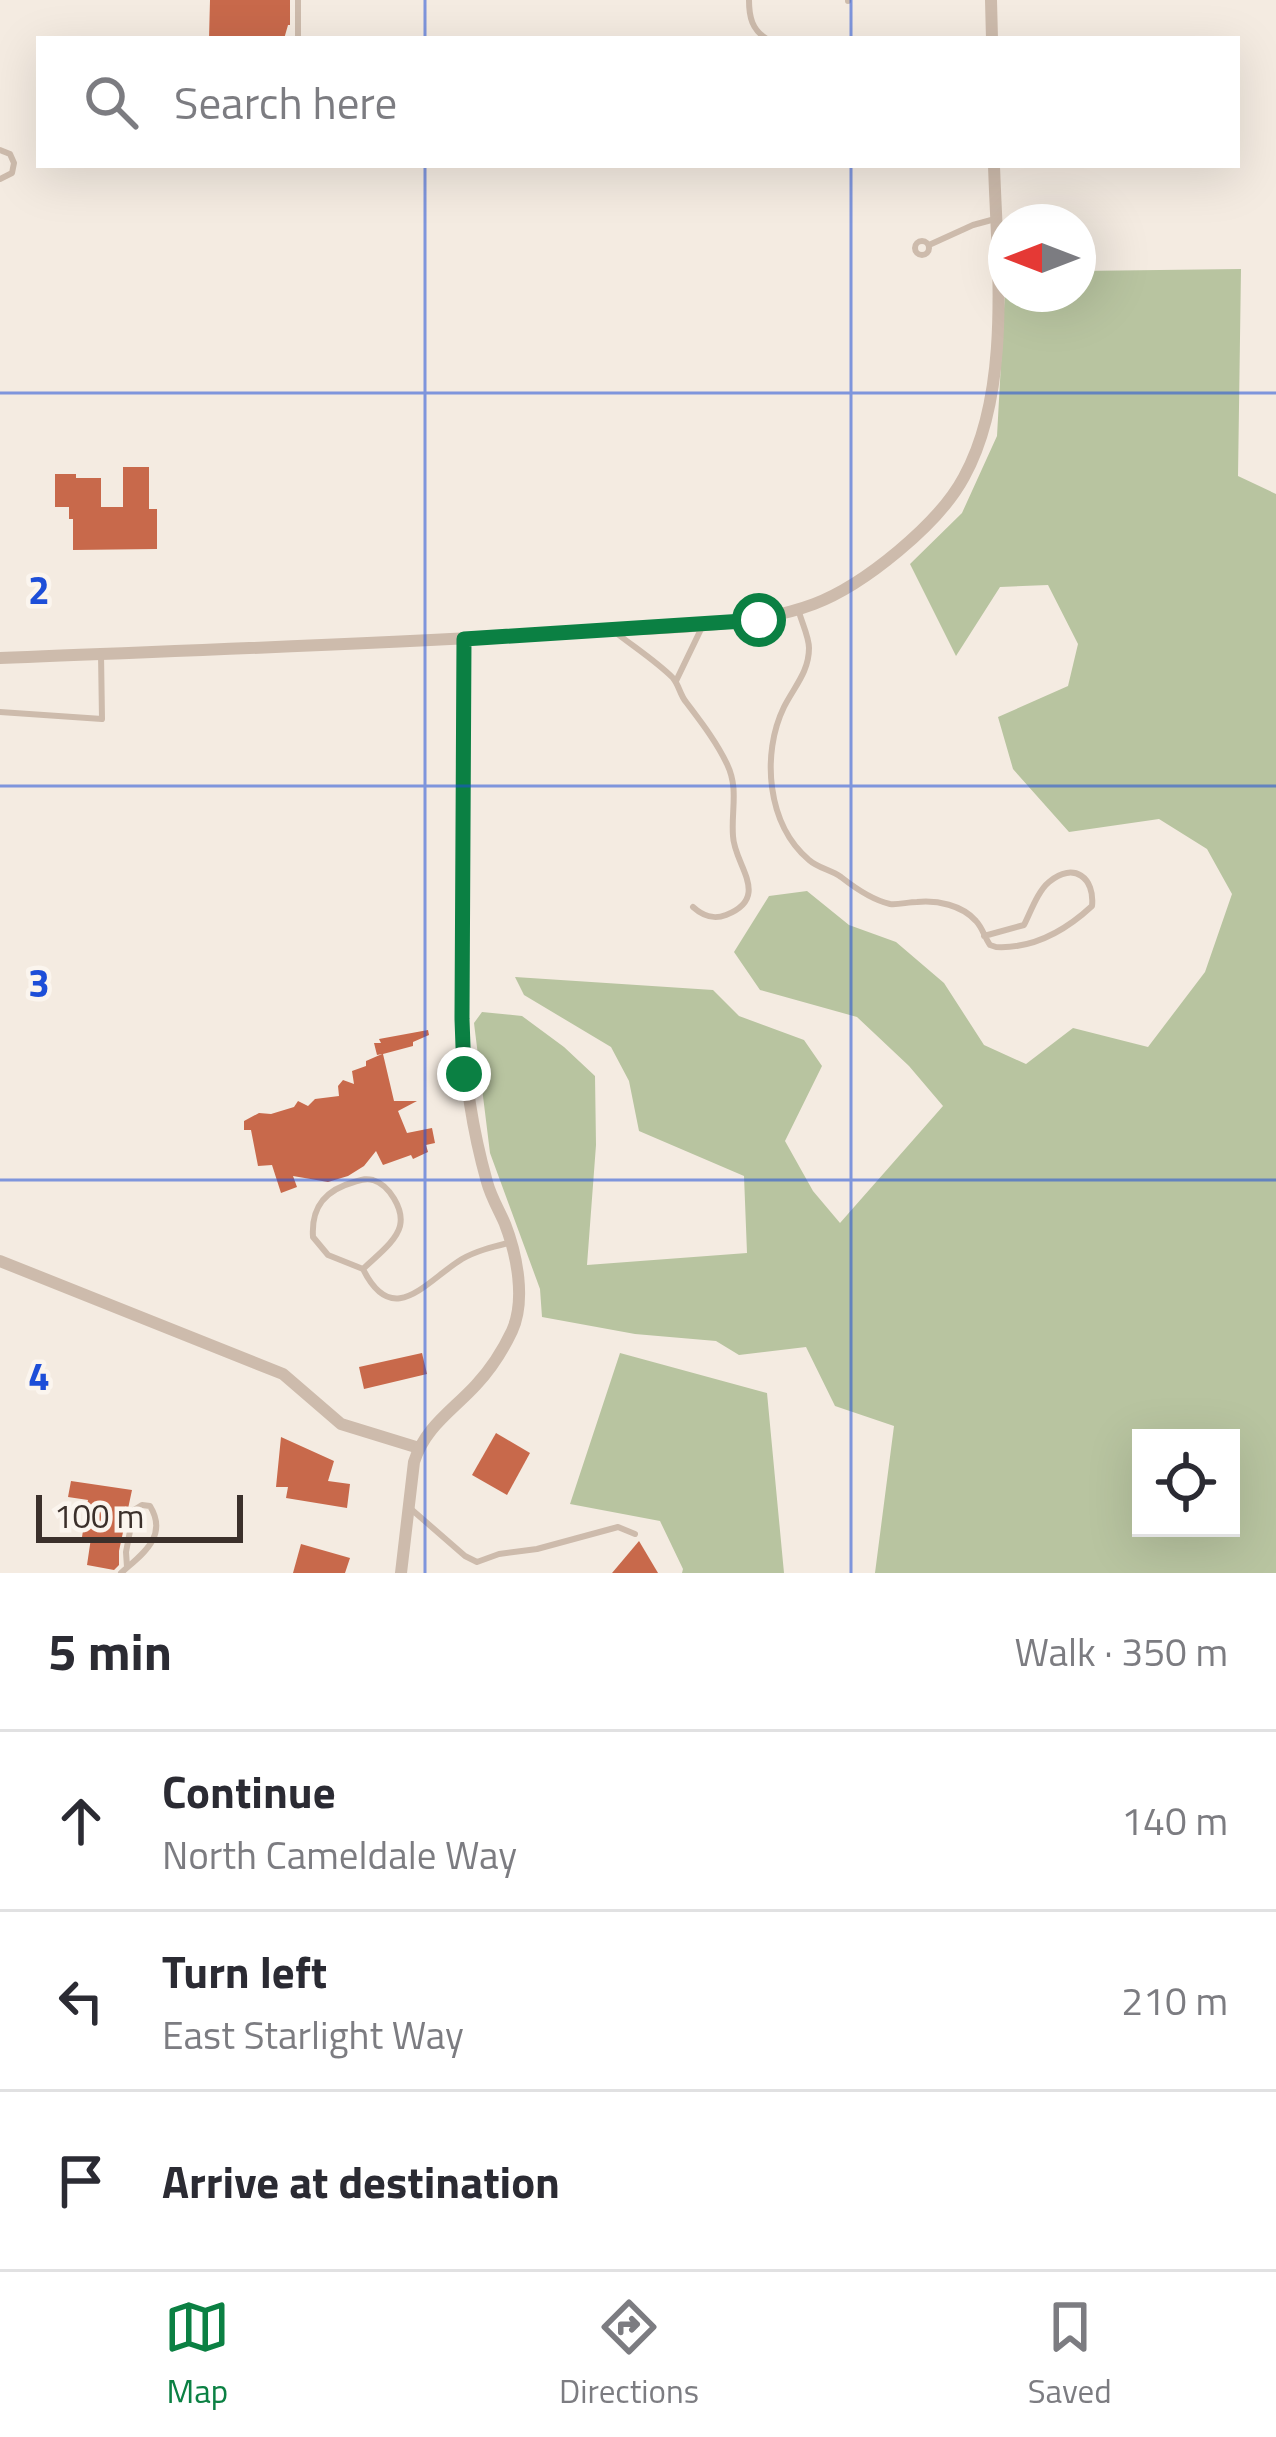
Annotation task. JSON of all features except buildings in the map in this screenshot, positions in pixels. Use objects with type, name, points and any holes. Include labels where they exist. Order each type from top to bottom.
[{"type":"street","points":[[991,0],[992,36]]},
{"type":"street","points":[[994,168],[995,204]]},
{"type":"street","points":[[0,658],[464,639],[759,620],[817,604],[872,572],[922,531],[964,479],[989,418],[997,355],[996,312]]},
{"type":"street","points":[[401,1573],[418,1448],[427,1432],[478,1383],[511,1332],[519,1288],[511,1242],[488,1185],[464,1074],[464,639]]},
{"type":"street","points":[[0,1261],[283,1374],[341,1424],[418,1448]]},
{"type":"lane","points":[[298,0],[298,36]]},
{"type":"lane","points":[[749,0],[756,32],[762,36]]},
{"type":"lane","points":[[0,150],[10,154],[14,163],[9,176],[0,179]]},
{"type":"lane","points":[[929,245],[988,220]]},
{"type":"lane","points":[[798,609],[809,647],[803,678],[784,706],[775,732],[770,776],[789,838],[811,862],[873,898],[892,904],[939,902],[955,907],[976,920],[984,936],[990,946],[1040,941],[1062,931],[1092,907],[1090,882],[1080,874],[1053,878],[1024,925],[984,936]]},
{"type":"lane","points":[[676,681],[704,623]]},
{"type":"lane","points":[[612,629],[676,681],[682,698],[703,722],[729,767],[736,792],[733,836],[749,878],[748,894],[738,910],[718,918],[702,915],[693,907]]},
{"type":"lane","points":[[0,712],[102,718],[100,654]]},
{"type":"lane","points":[[363,1269],[399,1232],[401,1216],[380,1184],[362,1180],[345,1184],[321,1200],[313,1237],[321,1249],[363,1269],[386,1297],[400,1299],[419,1292],[463,1258],[511,1242]]},
{"type":"lane","points":[[150,1506],[155,1514],[155,1537],[143,1557],[124,1570],[134,1510],[150,1506]]},
{"type":"lane","points":[[408,1507],[477,1562],[618,1527],[635,1534]]},
{"type":"green space","points":[[1241,269],[1238,476],[1276,494],[1276,1573],[875,1573],[894,1426],[835,1406],[806,1347],[739,1355],[716,1341],[635,1334],[542,1317],[540,1289],[490,1153],[474,1023],[482,1012],[522,1016],[595,1076],[596,1145],[587,1265],[747,1253],[744,1176],[639,1131],[629,1081],[611,1047],[524,995],[515,977],[713,990],[739,1016],[804,1040],[822,1066],[785,1141],[813,1191],[840,1223],[943,1106],[857,1017],[760,990],[734,952],[769,896],[807,891],[849,925],[896,942],[944,983],[984,1045],[1026,1064],[1073,1028],[1148,1047],[1205,972],[1232,894],[1207,849],[1159,819],[1069,832],[1013,769],[998,717],[1068,686],[1078,644],[1048,585],[1000,587],[956,656],[910,564],[962,513],[997,436],[1004,312],[1096,312],[1096,271]]},
{"type":"green space","points":[[620,1353],[767,1393],[784,1573],[682,1573],[660,1521],[570,1504]]},
{"type":"route","points":[[464,1074],[464,639],[759,620]]}]
